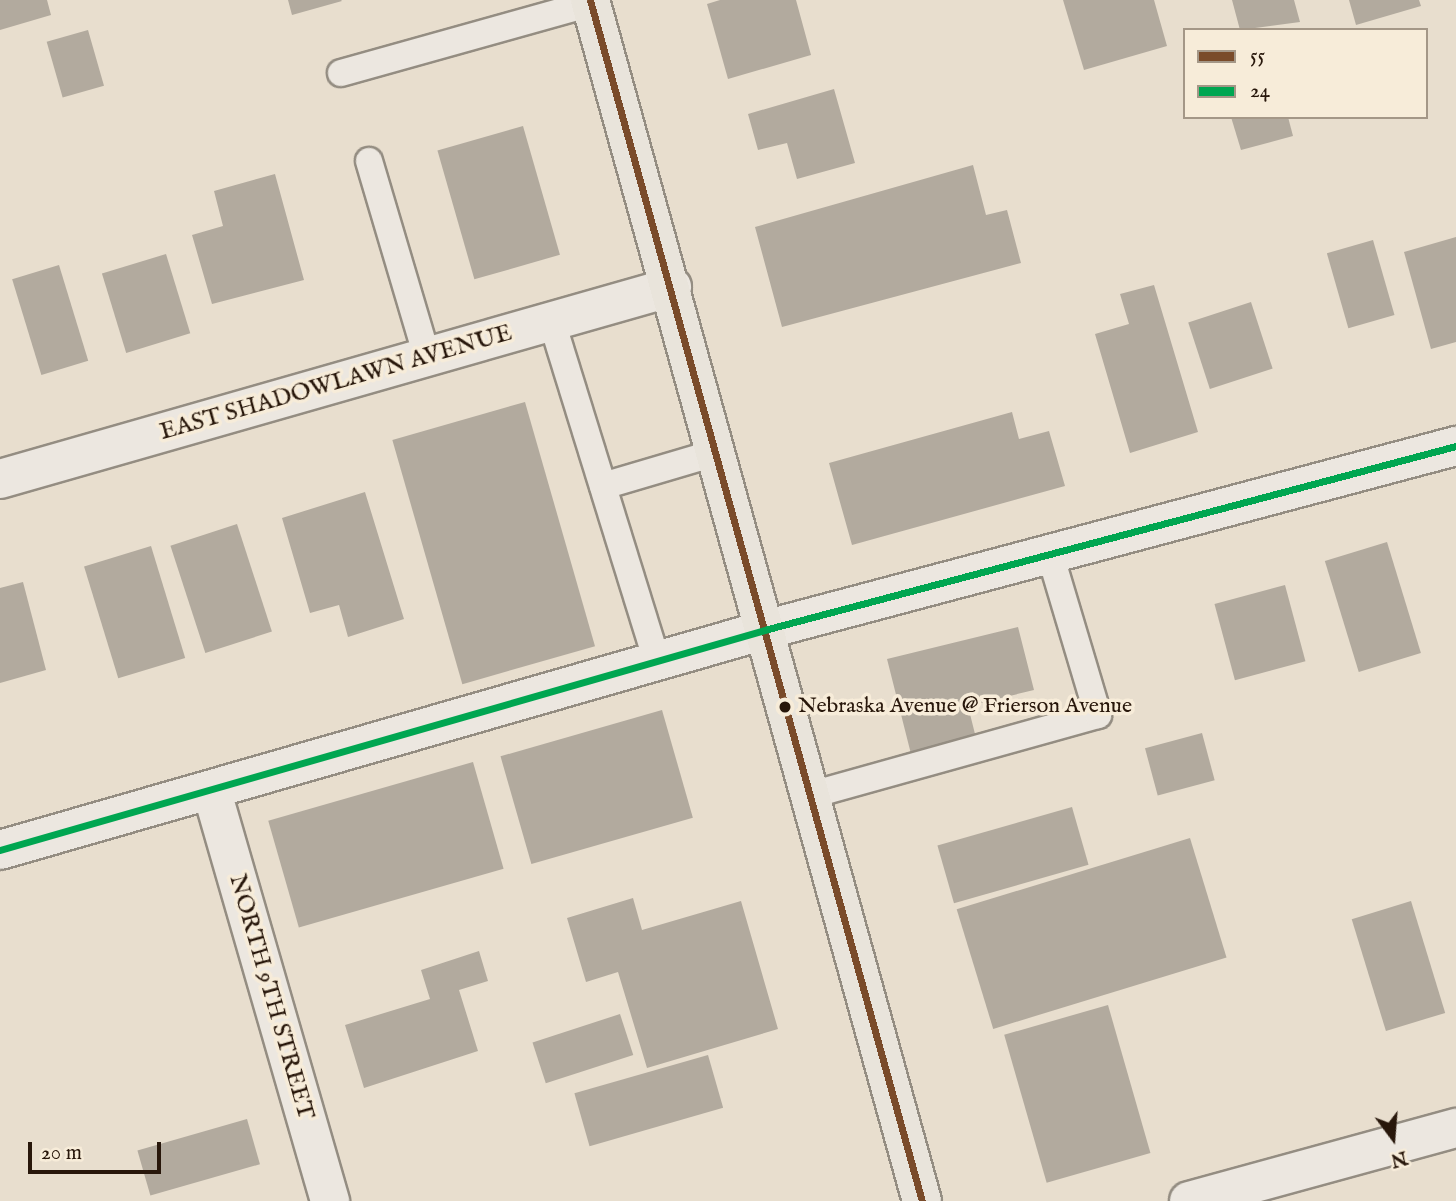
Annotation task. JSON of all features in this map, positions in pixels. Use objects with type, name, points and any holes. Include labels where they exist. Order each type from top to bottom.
[{"type":"main road","points":[[591,1],[768,629],[922,1201]]},
{"type":"street","name":"EAST SHADOWLAWN AVENUE","points":[[0,479],[672,287]]},
{"type":"street","points":[[0,850],[212,792],[768,629],[1456,446]]},
{"type":"street","name":"NORTH 9TH STREET","points":[[212,792],[330,1201]]},
{"type":"street","points":[[1189,1201],[1230,1196],[1456,1128]]},
{"type":"lane","points":[[341,73],[591,1]]},
{"type":"lane","points":[[369,162],[427,358]]},
{"type":"lane","points":[[552,322],[657,661]]},
{"type":"lane","points":[[603,486],[718,452]]},
{"type":"lane","points":[[811,795],[1098,715],[1050,554]]},
{"type":"building","points":[[0,0],[47,0],[51,15],[0,30]]},
{"type":"building","points":[[288,0],[341,0],[342,1],[292,15]]},
{"type":"building","points":[[720,0],[796,0],[811,55],[728,79],[707,4]]},
{"type":"building","points":[[1063,0],[1154,0],[1167,46],[1084,70]]},
{"type":"building","points":[[1232,0],[1294,0],[1300,22],[1239,28]]},
{"type":"building","points":[[1349,0],[1419,0],[1421,6],[1356,25]]},
{"type":"building","points":[[88,30],[104,86],[63,98],[47,42]]},
{"type":"building","points":[[834,89],[855,163],[797,179],[787,143],[758,150],[748,114]]},
{"type":"building","points":[[1232,119],[1289,119],[1293,136],[1241,150]]},
{"type":"building","points":[[523,126],[560,255],[474,279],[437,151]]},
{"type":"building","points":[[973,165],[986,215],[1007,210],[1021,263],[782,327],[755,227]]},
{"type":"building","points":[[275,174],[304,280],[212,304],[192,235],[223,226],[214,191]]},
{"type":"building","points":[[1456,237],[1456,342],[1431,349],[1404,252]]},
{"type":"building","points":[[1373,240],[1394,315],[1348,328],[1327,253]]},
{"type":"building","points":[[166,254],[190,333],[126,353],[102,274]]},
{"type":"building","points":[[59,265],[88,361],[41,375],[12,279]]},
{"type":"building","points":[[1154,285],[1198,432],[1130,453],[1095,334],[1129,324],[1120,294]]},
{"type":"building","points":[[1251,302],[1273,369],[1210,389],[1188,322]]},
{"type":"building","points":[[525,402],[595,646],[462,684],[392,440]]},
{"type":"building","points":[[1012,412],[1019,439],[1049,431],[1065,486],[852,545],[829,463]]},
{"type":"building","points":[[365,492],[404,619],[348,637],[339,605],[310,613],[282,518]]},
{"type":"building","points":[[237,524],[272,631],[205,653],[170,546]]},
{"type":"building","points":[[1387,542],[1421,653],[1359,672],[1325,561]]},
{"type":"building","points":[[151,546],[185,658],[118,678],[84,566]]},
{"type":"building","points":[[23,582],[46,670],[0,683],[0,588]]},
{"type":"building","points":[[1285,585],[1305,661],[1235,680],[1214,604]]},
{"type":"building","points":[[1018,627],[1034,690],[968,706],[976,738],[911,754],[887,659]]},
{"type":"building","points":[[662,710],[693,818],[531,864],[501,756]]},
{"type":"building","points":[[1202,733],[1215,780],[1158,796],[1145,748]]},
{"type":"building","points":[[473,762],[504,869],[299,927],[268,821]]},
{"type":"building","points":[[1072,807],[1089,865],[954,903],[937,846]]},
{"type":"building","points":[[1190,838],[1227,958],[993,1029],[957,909]]},
{"type":"building","points":[[633,898],[642,930],[741,901],[778,1029],[647,1068],[618,972],[586,982],[567,918]]},
{"type":"building","points":[[1411,901],[1445,1013],[1386,1031],[1352,919]]},
{"type":"building","points":[[479,951],[488,981],[459,990],[478,1051],[364,1088],[345,1025],[430,999],[421,970]]},
{"type":"building","points":[[1108,1005],[1150,1153],[1047,1183],[1004,1035]]},
{"type":"building","points":[[620,1014],[633,1055],[546,1083],[533,1042]]},
{"type":"building","points":[[708,1055],[723,1108],[590,1146],[574,1093]]},
{"type":"building","points":[[247,1119],[260,1164],[150,1196],[137,1150]]},
{"type":"transit line","name":"55","points":[[590,0],[922,1201]]},
{"type":"transit line","name":"24","points":[[0,850],[768,629],[1456,446]]},
{"type":"place","name":"Nebraska Avenue @ Frierson Avenue","points":[[785,707]]}]
